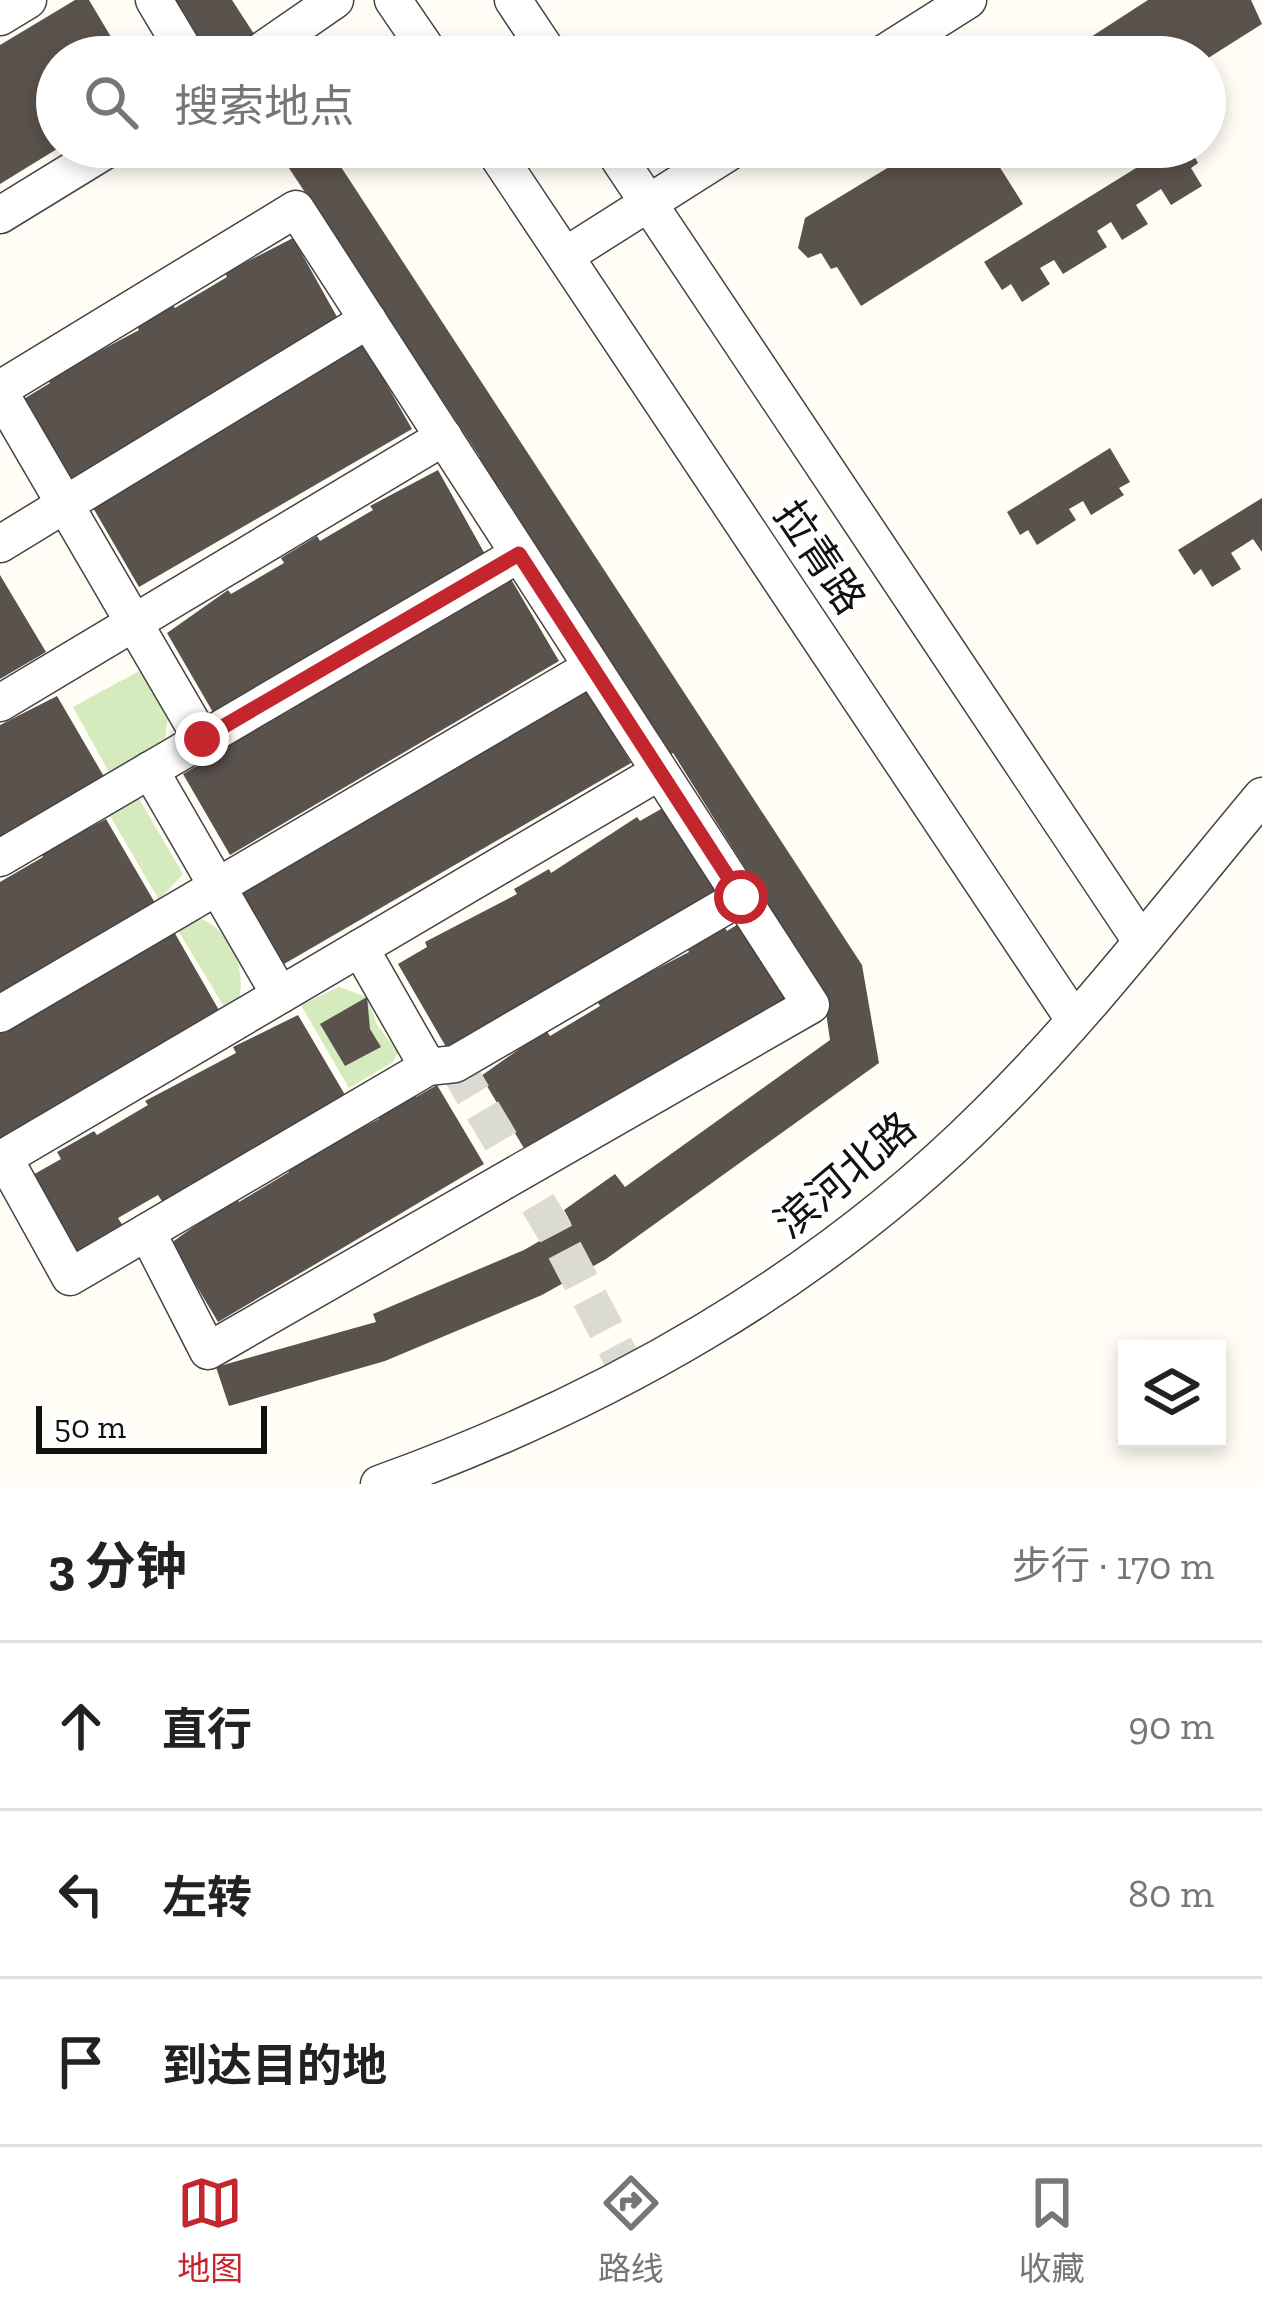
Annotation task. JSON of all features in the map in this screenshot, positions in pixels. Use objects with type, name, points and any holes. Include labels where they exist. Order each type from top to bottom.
[{"type":"street","points":[[0,17],[28,0]]},
{"type":"street","points":[[154,0],[175,36]]},
{"type":"street","points":[[283,36],[335,0]]},
{"type":"street","points":[[393,0],[418,36]]},
{"type":"street","points":[[513,0],[537,36]]},
{"type":"street","points":[[911,36],[968,0]]},
{"type":"street","points":[[0,215],[77,168]]},
{"type":"street","name":"拉青路","points":[[506,168],[1073,1018]]},
{"type":"street","name":"拉青路","points":[[625,168],[1141,941]]},
{"type":"street","points":[[566,256],[704,168]]},
{"type":"street","points":[[147,1232],[208,1352],[811,1005],[296,209],[0,391],[202,739]]},
{"type":"street","points":[[0,544],[368,320]]},
{"type":"street","points":[[0,703],[444,437]]},
{"type":"street","points":[[0,859],[519,554]]},
{"type":"street","points":[[0,1014],[592,667]]},
{"type":"street","points":[[150,770],[280,995]]},
{"type":"street","points":[[659,772],[2,1159],[70,1277],[428,1067],[455,1064],[741,897]]},
{"type":"street","name":"滨河北路","points":[[380,1484],[502,1440],[630,1375],[815,1263],[988,1113],[1262,796]]},
{"type":"street","points":[[360,948],[428,1067]]},
{"type":"green space","points":[[141,670],[168,717],[165,738],[110,774],[73,707]]},
{"type":"green space","points":[[138,797],[183,874],[159,900],[109,814]]},
{"type":"green space","points":[[192,916],[225,937],[237,961],[239,1000],[226,1010],[176,927]]},
{"type":"green space","points":[[339,987],[367,997],[377,1025],[398,1052],[393,1062],[349,1088],[301,1005]]},
{"type":"building","points":[[75,0],[89,0],[110,36],[36,36],[36,162],[0,184],[0,45]]},
{"type":"building","points":[[166,0],[232,0],[255,36],[191,36]]},
{"type":"building","points":[[1148,0],[1251,0],[1262,24],[1226,47],[1226,36],[1092,36]]},
{"type":"building","points":[[289,168],[342,168],[862,965],[879,1063],[606,1259],[542,1295],[385,1361],[229,1406],[216,1367],[376,1322],[373,1314],[524,1250],[571,1223],[564,1210],[615,1174],[625,1187],[830,1040],[823,992],[499,487],[494,490],[475,460],[480,457]]},
{"type":"building","points":[[887,168],[1000,168],[1023,204],[861,306],[837,267],[831,269],[821,253],[808,258],[798,248],[805,218]]},
{"type":"building","points":[[1136,168],[1191,168],[1202,186],[1171,205],[1161,189],[1136,205],[1148,224],[1122,240],[1111,222],[1097,231],[1107,247],[1063,274],[1054,260],[1040,268],[1050,284],[1022,302],[1011,284],[1002,290],[984,262]]},
{"type":"building","points":[[293,238],[341,324],[69,481],[22,400],[50,383],[47,379],[139,330],[136,325],[172,304],[175,308],[227,277],[225,273]]},
{"type":"building","points":[[363,343],[412,429],[139,587],[92,506]]},
{"type":"building","points":[[1110,448],[1130,482],[1119,488],[1124,495],[1091,515],[1083,501],[1069,509],[1076,520],[1037,545],[1028,530],[1020,535],[1007,512]]},
{"type":"building","points":[[438,470],[486,556],[214,714],[167,633],[228,590],[231,594],[284,563],[281,558],[317,536],[320,541],[373,510],[370,506]]},
{"type":"building","points":[[1262,498],[1262,552],[1253,539],[1231,553],[1241,569],[1212,587],[1201,569],[1194,575],[1178,550]]},
{"type":"building","points":[[0,575],[46,652],[0,679]]},
{"type":"building","points":[[511,579],[559,661],[230,855],[183,774],[207,760],[204,755],[291,710],[288,705]]},
{"type":"building","points":[[586,688],[631,763],[284,964],[242,892]]},
{"type":"building","points":[[57,696],[106,780],[0,842],[0,725]]},
{"type":"building","points":[[668,805],[719,893],[449,1052],[398,964],[427,947],[425,942],[517,894],[514,889],[549,869],[551,873],[637,817],[640,821]]},
{"type":"building","points":[[106,819],[155,903],[0,994],[0,882],[43,857],[41,853]]},
{"type":"building","points":[[748,918],[794,998],[528,1155],[481,1076],[546,1030],[550,1036],[600,1006],[596,1000],[689,952],[686,946],[723,924],[727,931]]},
{"type":"building","points":[[173,930],[220,1012],[0,1141],[0,1032]]},
{"type":"building","points":[[367,997],[370,1029],[381,1047],[345,1066],[320,1024]]},
{"type":"building","points":[[298,1015],[348,1100],[163,1203],[158,1195],[118,1218],[123,1226],[76,1253],[31,1176],[61,1159],[57,1152],[94,1131],[97,1135],[148,1105],[145,1101],[236,1053],[233,1047]]},
{"type":"building","points":[[437,1085],[484,1164],[218,1322],[171,1243],[236,1197],[239,1202],[289,1172],[286,1166],[379,1119],[376,1113],[413,1091],[416,1097]]},
{"type":"tunnel","points":[[455,1064],[555,1232],[630,1375]]},
{"type":"route","points":[[202,739],[519,554],[741,897]]}]
